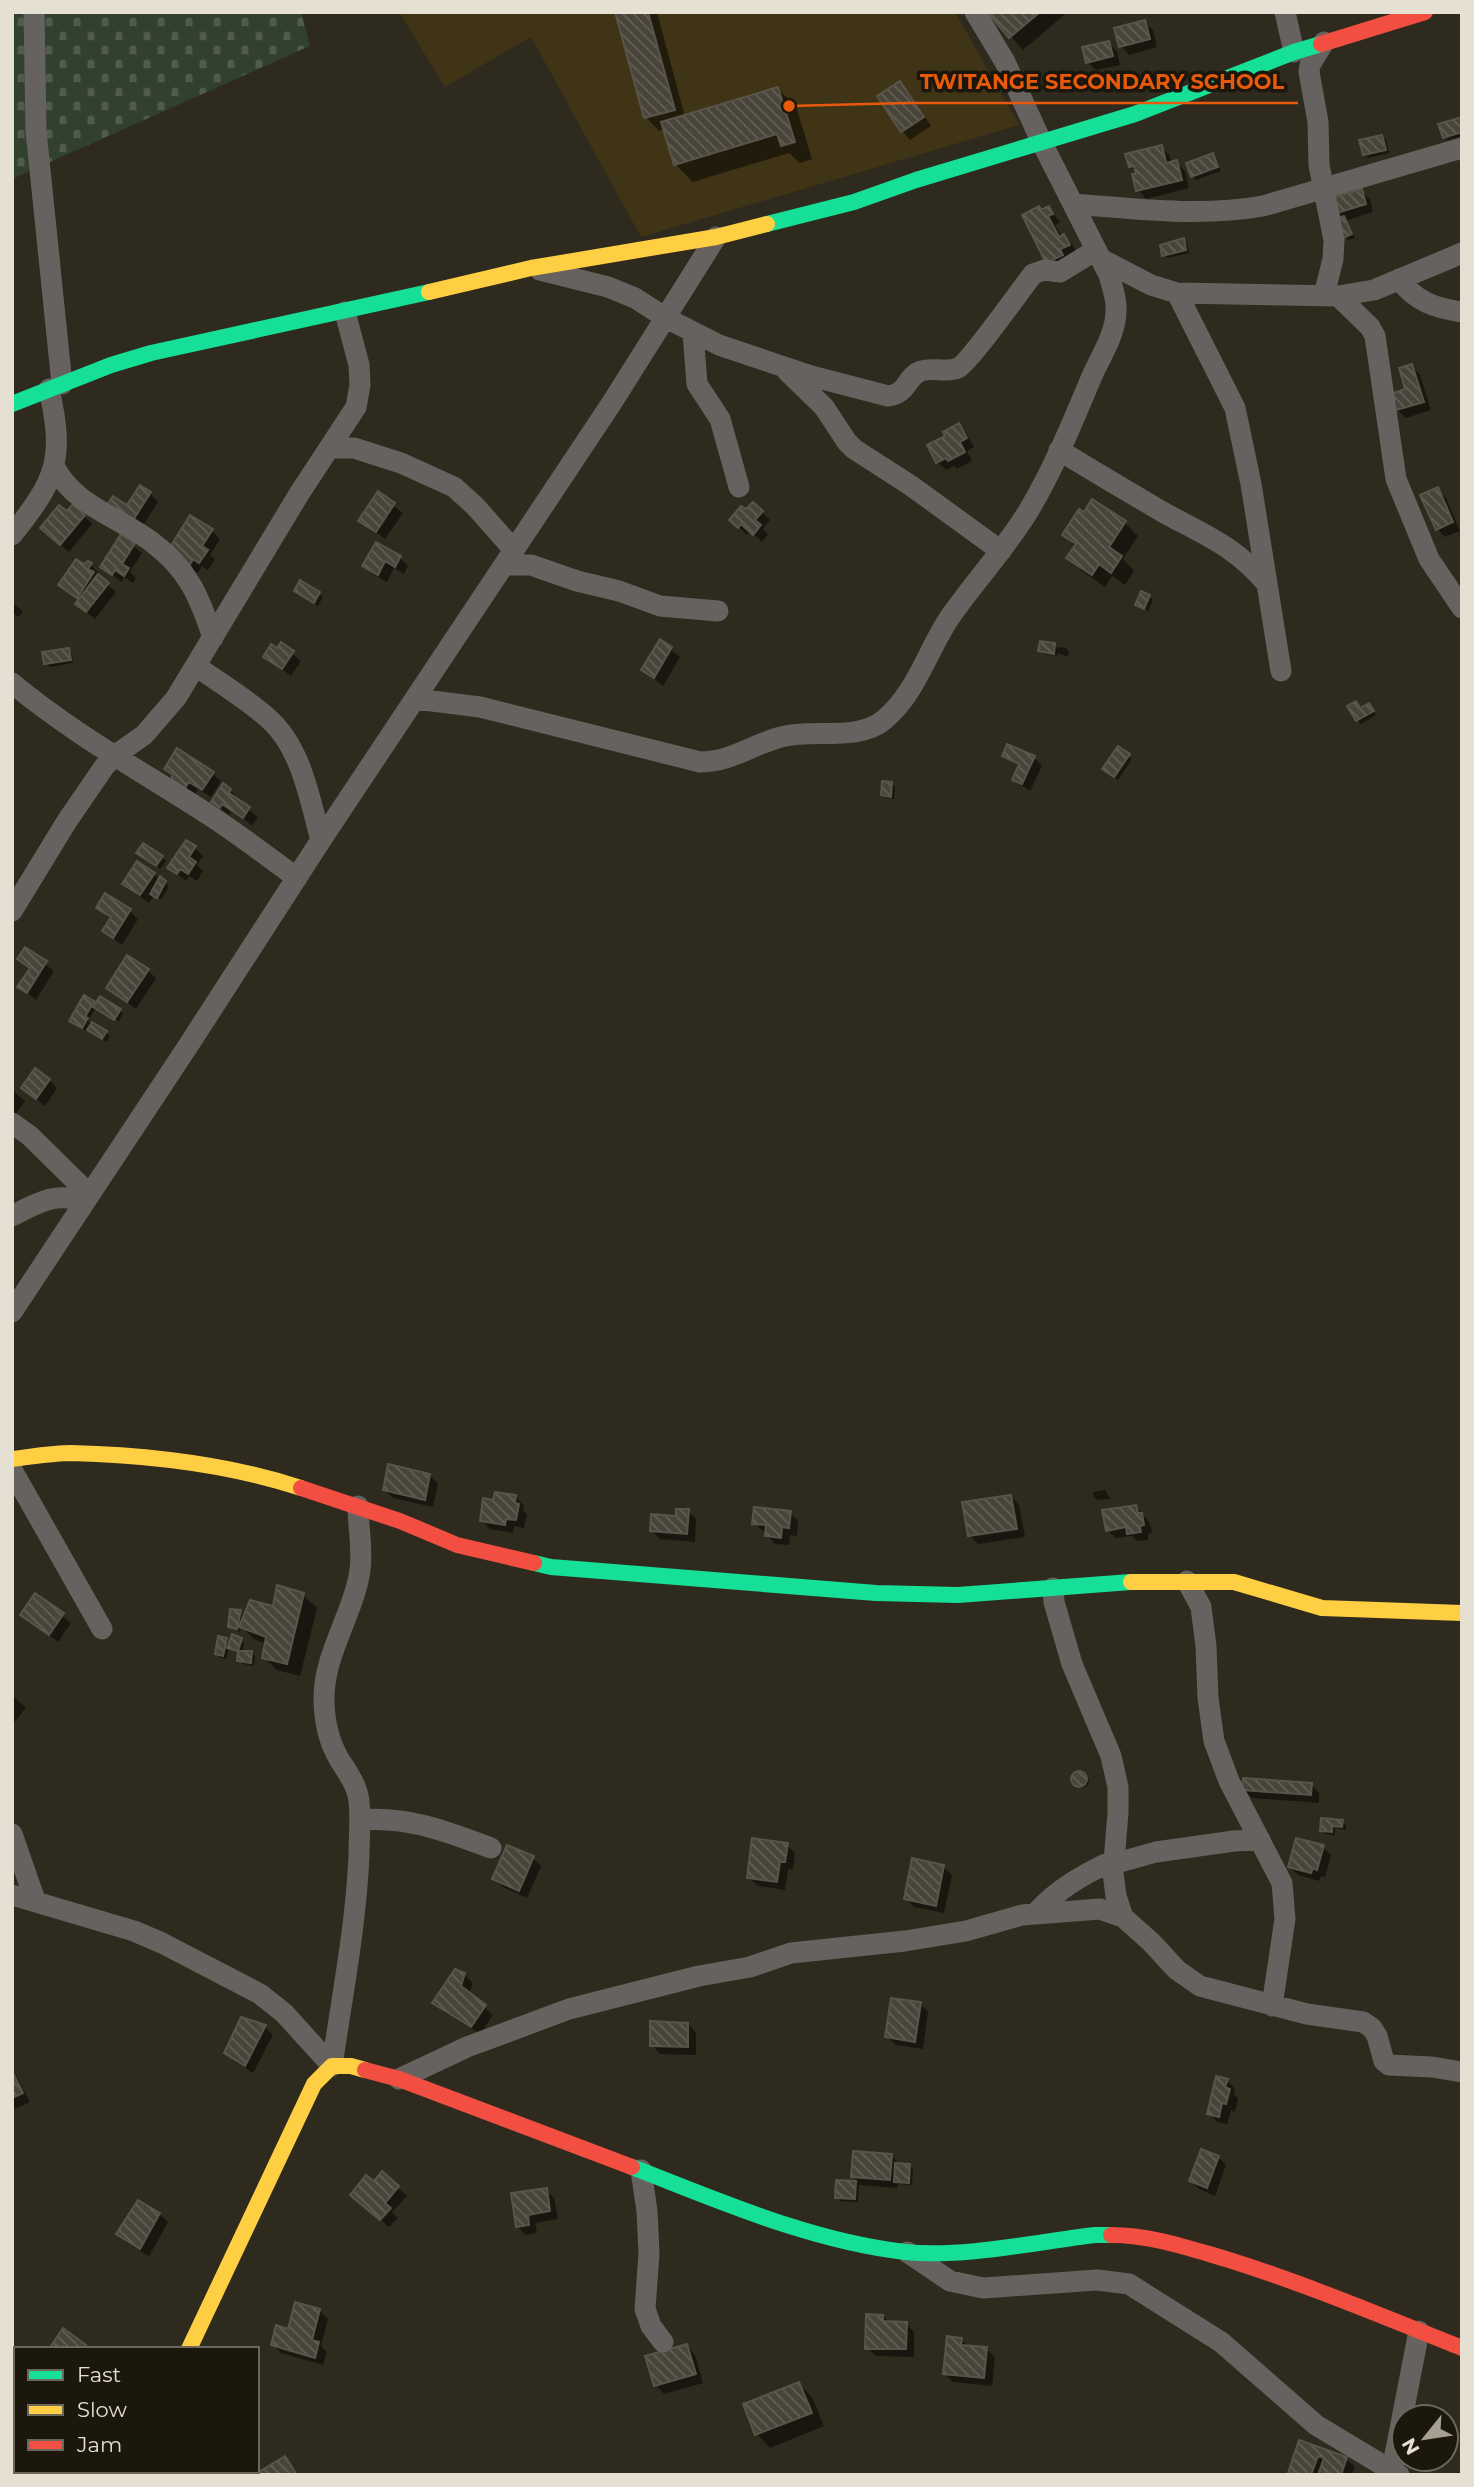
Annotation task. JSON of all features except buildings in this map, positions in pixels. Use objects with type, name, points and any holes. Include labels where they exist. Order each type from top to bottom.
[{"type":"street","points":[[12,535],[46,490],[55,468],[58,446],[56,387],[36,131],[34,12]]},
{"type":"street","points":[[416,699],[491,710],[701,761],[727,758],[784,736],[867,730],[883,721],[903,701],[925,666],[948,620],[1001,551],[1029,509],[1110,337],[1117,313],[1114,291],[1098,255],[1005,62],[975,12]]},
{"type":"street","points":[[1285,12],[1294,52]]},
{"type":"street","points":[[12,404],[111,365],[151,353],[345,312],[531,268],[716,237],[854,202],[916,180],[1171,101],[1294,52],[1425,12]]},
{"type":"street","points":[[1324,42],[1310,65],[1309,72],[1318,122],[1319,164],[1335,249],[1331,295]]},
{"type":"street","points":[[1073,204],[1233,212],[1263,206],[1462,148]]},
{"type":"street","points":[[12,1312],[666,318],[716,237]]},
{"type":"street","points":[[1098,255],[1151,285],[1177,293],[1331,295],[1374,290],[1462,253]]},
{"type":"street","points":[[531,268],[608,287],[635,298],[666,318],[719,345],[783,367],[881,395],[895,396],[923,370],[945,370],[958,368],[963,364],[1037,271],[1060,272],[1098,255]]},
{"type":"street","points":[[1399,279],[1406,289],[1427,304],[1462,312]]},
{"type":"street","points":[[1177,293],[1236,408],[1281,671]]},
{"type":"street","points":[[1331,295],[1370,327],[1375,336],[1396,479],[1429,559],[1462,608]]},
{"type":"street","points":[[12,911],[87,791],[114,757],[144,735],[161,718],[356,407],[360,385],[359,365],[345,312]]},
{"type":"street","points":[[693,333],[697,384],[720,419],[739,487]]},
{"type":"street","points":[[783,367],[824,407],[846,442],[854,449],[910,485],[1001,551]]},
{"type":"street","points":[[328,448],[354,448],[401,463],[454,487],[475,506],[509,557],[660,606],[719,611]]},
{"type":"street","points":[[1059,450],[1118,486],[1211,536],[1238,554],[1267,584]]},
{"type":"street","points":[[55,468],[67,486],[84,501],[153,542],[172,559],[197,592],[213,638]]},
{"type":"street","points":[[196,666],[272,721],[286,739],[304,782],[321,840]]},
{"type":"street","points":[[12,683],[114,757],[242,837],[297,878]]},
{"type":"street","points":[[12,1123],[30,1136],[86,1199]]},
{"type":"street","points":[[12,1216],[54,1197],[86,1199]]},
{"type":"street","points":[[12,1459],[69,1453],[197,1463],[267,1478],[358,1506],[457,1545],[551,1567],[876,1593],[958,1595],[1141,1581],[1234,1582],[1322,1608],[1462,1613]]},
{"type":"street","points":[[12,1470],[102,1629]]},
{"type":"street","points":[[191,2347],[314,2084],[332,2066],[358,1887],[360,1820],[359,1799],[351,1777],[328,1735],[324,1717],[324,1693],[360,1571],[358,1506]]},
{"type":"street","points":[[1187,1581],[1201,1608],[1214,1741],[1229,1782],[1282,1883],[1285,1919],[1272,2006]]},
{"type":"street","points":[[1053,1588],[1054,1602],[1072,1664],[1111,1756],[1118,1787],[1114,1862],[1116,1896],[1123,1917]]},
{"type":"street","points":[[360,1820],[387,1818],[422,1824],[491,1848]]},
{"type":"street","points":[[12,1834],[35,1900]]},
{"type":"street","points":[[1035,1914],[1069,1884],[1114,1862],[1156,1852],[1260,1840]]},
{"type":"street","points":[[12,1895],[134,1931],[260,1994],[284,2013],[332,2066],[351,2066],[399,2079],[805,2231],[856,2244],[907,2252],[957,2252],[1095,2235],[1135,2235],[1183,2246],[1279,2276],[1462,2348]]},
{"type":"street","points":[[399,2079],[467,2047],[569,2009],[699,1976],[750,1967],[791,1953],[905,1941],[966,1931],[1022,1915],[1100,1909],[1123,1917],[1177,1970],[1200,1986],[1272,2006],[1363,2022],[1372,2028],[1377,2036],[1384,2061],[1389,2065],[1432,2067],[1462,2072]]},
{"type":"street","points":[[641,2170],[647,2210],[649,2253],[645,2309],[650,2326],[663,2342]]},
{"type":"street","points":[[907,2252],[950,2281],[983,2288],[1097,2280],[1129,2284],[1221,2343],[1316,2425],[1390,2469]]},
{"type":"street","points":[[1407,2403],[1419,2331]]},
{"type":"shaded area","points":[[399,12],[955,12],[1019,125],[641,237],[531,37],[445,87]]},
{"type":"green space","points":[[12,12],[301,12],[310,46],[12,179]]},
{"type":"traffic: fast","points":[[767,224],[854,202],[916,180],[1135,114],[1321,44]]},
{"type":"traffic: fast","points":[[12,404],[111,365],[151,353],[429,292]]},
{"type":"traffic: fast","points":[[534,1563],[551,1567],[876,1593],[958,1595],[1131,1582]]},
{"type":"traffic: fast","points":[[632,2167],[800,2229],[870,2247],[905,2252],[951,2253],[1111,2235]]},
{"type":"traffic: slow","points":[[429,292],[531,268],[716,237],[767,224]]},
{"type":"traffic: slow","points":[[12,1459],[71,1453],[130,1456],[217,1467],[301,1488]]},
{"type":"traffic: slow","points":[[1131,1582],[1234,1582],[1322,1608],[1462,1613]]},
{"type":"traffic: slow","points":[[190,2347],[314,2084],[332,2066],[351,2066],[365,2070]]},
{"type":"traffic: jam","points":[[1321,44],[1425,12]]},
{"type":"traffic: jam","points":[[301,1488],[400,1521],[457,1545],[534,1563]]},
{"type":"traffic: jam","points":[[365,2070],[399,2079],[632,2167]]},
{"type":"traffic: jam","points":[[1111,2235],[1155,2240],[1226,2259],[1315,2290],[1462,2348]]},
{"type":"place","name":"TWITANGE SECONDARY SCHOOL","points":[[789,106]]}]
